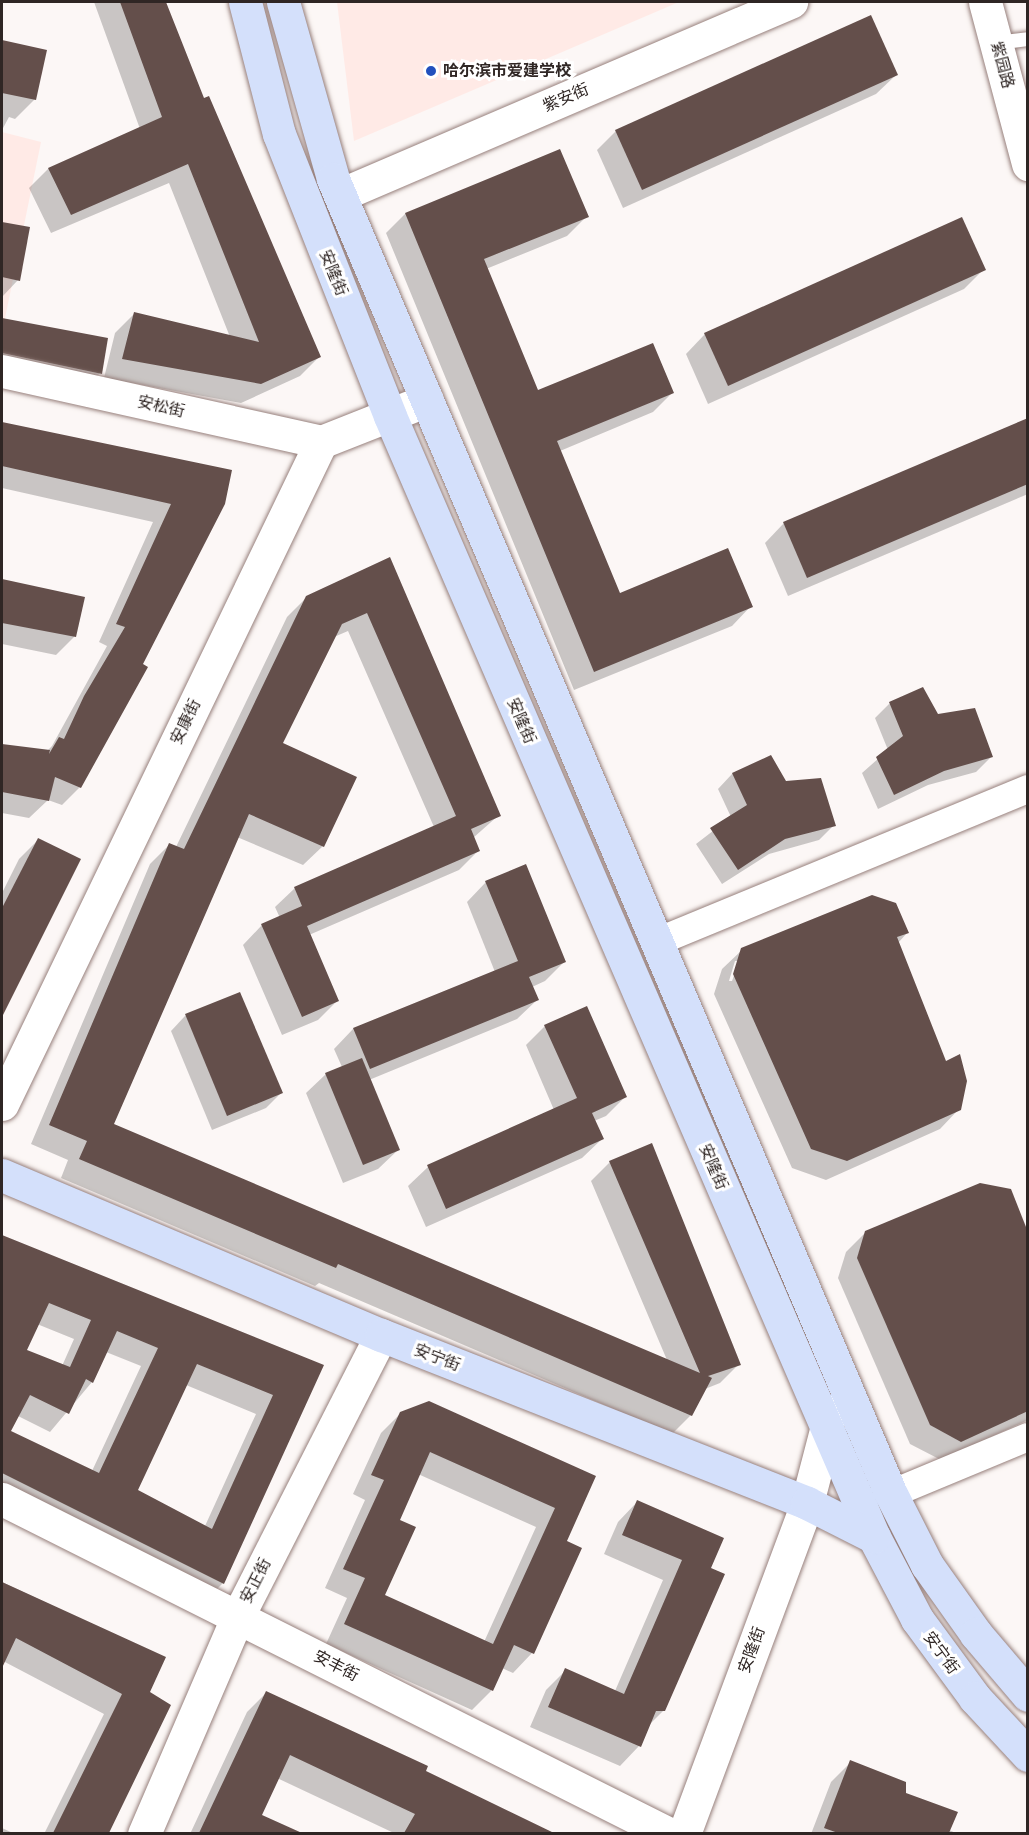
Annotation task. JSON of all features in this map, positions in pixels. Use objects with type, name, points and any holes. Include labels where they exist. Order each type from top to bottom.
[{"type":"main road","name":"安隆街","points":[[245,2],[279,134],[390,416],[826,1430]]},
{"type":"main road","points":[[283,2],[340,195],[660,941],[842,1372],[891,1494],[927,1565],[976,1634],[1028,1695]]},
{"type":"main road","name":"安宁街","points":[[2,1175],[381,1335],[807,1503],[874,1537]]},
{"type":"main road","name":"安宁街","points":[[826,1430],[874,1537],[917,1619],[975,1698],[1028,1755]]},
{"type":"street","name":"紫安街","points":[[340,195],[791,2]]},
{"type":"street","name":"紫园路","points":[[985,2],[1012,41],[1028,164]]},
{"type":"street","name":"安松街","points":[[2,371],[321,442]]},
{"type":"street","points":[[321,442],[427,400]]},
{"type":"street","name":"安康街","points":[[2,1104],[321,442]]},
{"type":"street","points":[[660,941],[1028,789]]},
{"type":"street","name":"安正街","points":[[144,1833],[238,1616],[381,1335]]},
{"type":"street","name":"安隆街","points":[[684,1833],[807,1503],[842,1372]]},
{"type":"street","points":[[891,1494],[1028,1437]]},
{"type":"street","name":"安丰街","points":[[2,1499],[669,1833]]},
{"type":"shaded area","name":"哈尔滨市爱建学校","points":[[337,2],[679,2],[354,141]]},
{"type":"shaded area","points":[[2,132],[41,142],[2,333]]},
{"type":"building","points":[[120,2],[166,2],[204,98],[209,96],[321,357],[261,384],[122,359],[134,312],[259,342],[188,164],[71,215],[48,168],[162,117]]},
{"type":"building","points":[[871,15],[898,75],[642,190],[615,130]]},
{"type":"building","points":[[2,40],[47,50],[36,100],[2,93]]},
{"type":"building","points":[[560,149],[589,217],[484,259],[538,390],[653,343],[674,393],[557,441],[620,593],[728,548],[753,607],[594,672],[405,213]]},
{"type":"building","points":[[962,217],[986,270],[728,386],[704,333]]},
{"type":"building","points":[[2,222],[30,227],[20,281],[2,277]]},
{"type":"building","points":[[2,318],[108,338],[102,374],[2,353]]},
{"type":"building","points":[[1028,418],[1028,484],[807,578],[783,522]]},
{"type":"building","points":[[2,422],[232,470],[225,504],[143,664],[148,667],[81,788],[55,777],[49,801],[2,792],[2,744],[50,750],[49,754],[59,737],[64,739],[84,696],[125,627],[116,624],[171,504],[2,466]]},
{"type":"building","points":[[390,557],[501,816],[471,829],[480,851],[307,926],[339,1001],[302,1017],[261,924],[302,906],[294,887],[456,816],[367,613],[342,624],[283,743],[357,777],[324,847],[249,814],[114,1124],[700,1373],[609,1161],[652,1143],[741,1365],[708,1376],[712,1378],[692,1416],[338,1264],[336,1268],[79,1159],[87,1141],[49,1125],[169,843],[184,849],[306,596]]},
{"type":"building","points":[[2,579],[85,597],[76,637],[2,623]]},
{"type":"building","points":[[923,687],[938,714],[975,708],[993,757],[944,771],[894,795],[876,757],[903,736],[889,702]]},
{"type":"building","points":[[771,755],[786,781],[821,778],[836,826],[785,839],[738,870],[710,828],[747,805],[732,773]]},
{"type":"building","points":[[38,838],[81,859],[2,1017],[2,908]]},
{"type":"building","points":[[526,864],[566,962],[529,977],[539,1000],[370,1069],[353,1028],[518,961],[485,881]]},
{"type":"building","points":[[872,895],[896,903],[909,933],[897,937],[946,1061],[960,1054],[967,1081],[961,1110],[847,1161],[811,1149],[733,974],[741,948]]},
{"type":"building","points":[[240,992],[283,1093],[227,1116],[185,1014]]},
{"type":"building","points":[[587,1006],[627,1097],[592,1113],[604,1139],[446,1209],[427,1165],[577,1098],[544,1025]]},
{"type":"building","points":[[362,1058],[400,1150],[363,1165],[325,1073]]},
{"type":"building","points":[[980,1183],[1011,1189],[1028,1232],[1028,1411],[961,1442],[930,1425],[857,1258],[865,1231]]},
{"type":"building","points":[[2,1235],[324,1365],[224,1584],[2,1473]],"holes":[[[49,1303],[91,1320],[70,1367],[27,1350]],[[117,1331],[158,1348],[99,1473],[11,1431],[30,1395],[69,1414],[86,1379],[93,1383]],[[197,1364],[273,1395],[212,1529],[138,1490]]]},
{"type":"building","points":[[429,1401],[596,1476],[567,1541],[582,1548],[534,1654],[514,1645],[493,1691],[344,1624],[365,1578],[343,1569],[384,1480],[371,1475],[400,1412]],"holes":[[[430,1452],[555,1508],[493,1644],[385,1595],[416,1527],[400,1520]]]},
{"type":"building","points":[[637,1500],[724,1538],[711,1568],[725,1574],[665,1711],[656,1711],[641,1747],[548,1707],[565,1668],[624,1694],[682,1560],[622,1535]]},
{"type":"building","points":[[2,1582],[166,1657],[150,1692],[171,1705],[109,1833],[53,1833],[122,1694],[16,1638],[2,1668]]},
{"type":"building","points":[[266,1691],[428,1766],[426,1771],[554,1833],[404,1833],[415,1814],[290,1755],[262,1815],[302,1833],[199,1833]]},
{"type":"building","points":[[850,1760],[906,1782],[906,1793],[958,1812],[949,1833],[838,1833],[824,1828]]},
{"type":"place","name":"哈尔滨市爱建学校","points":[[431,71]]}]
